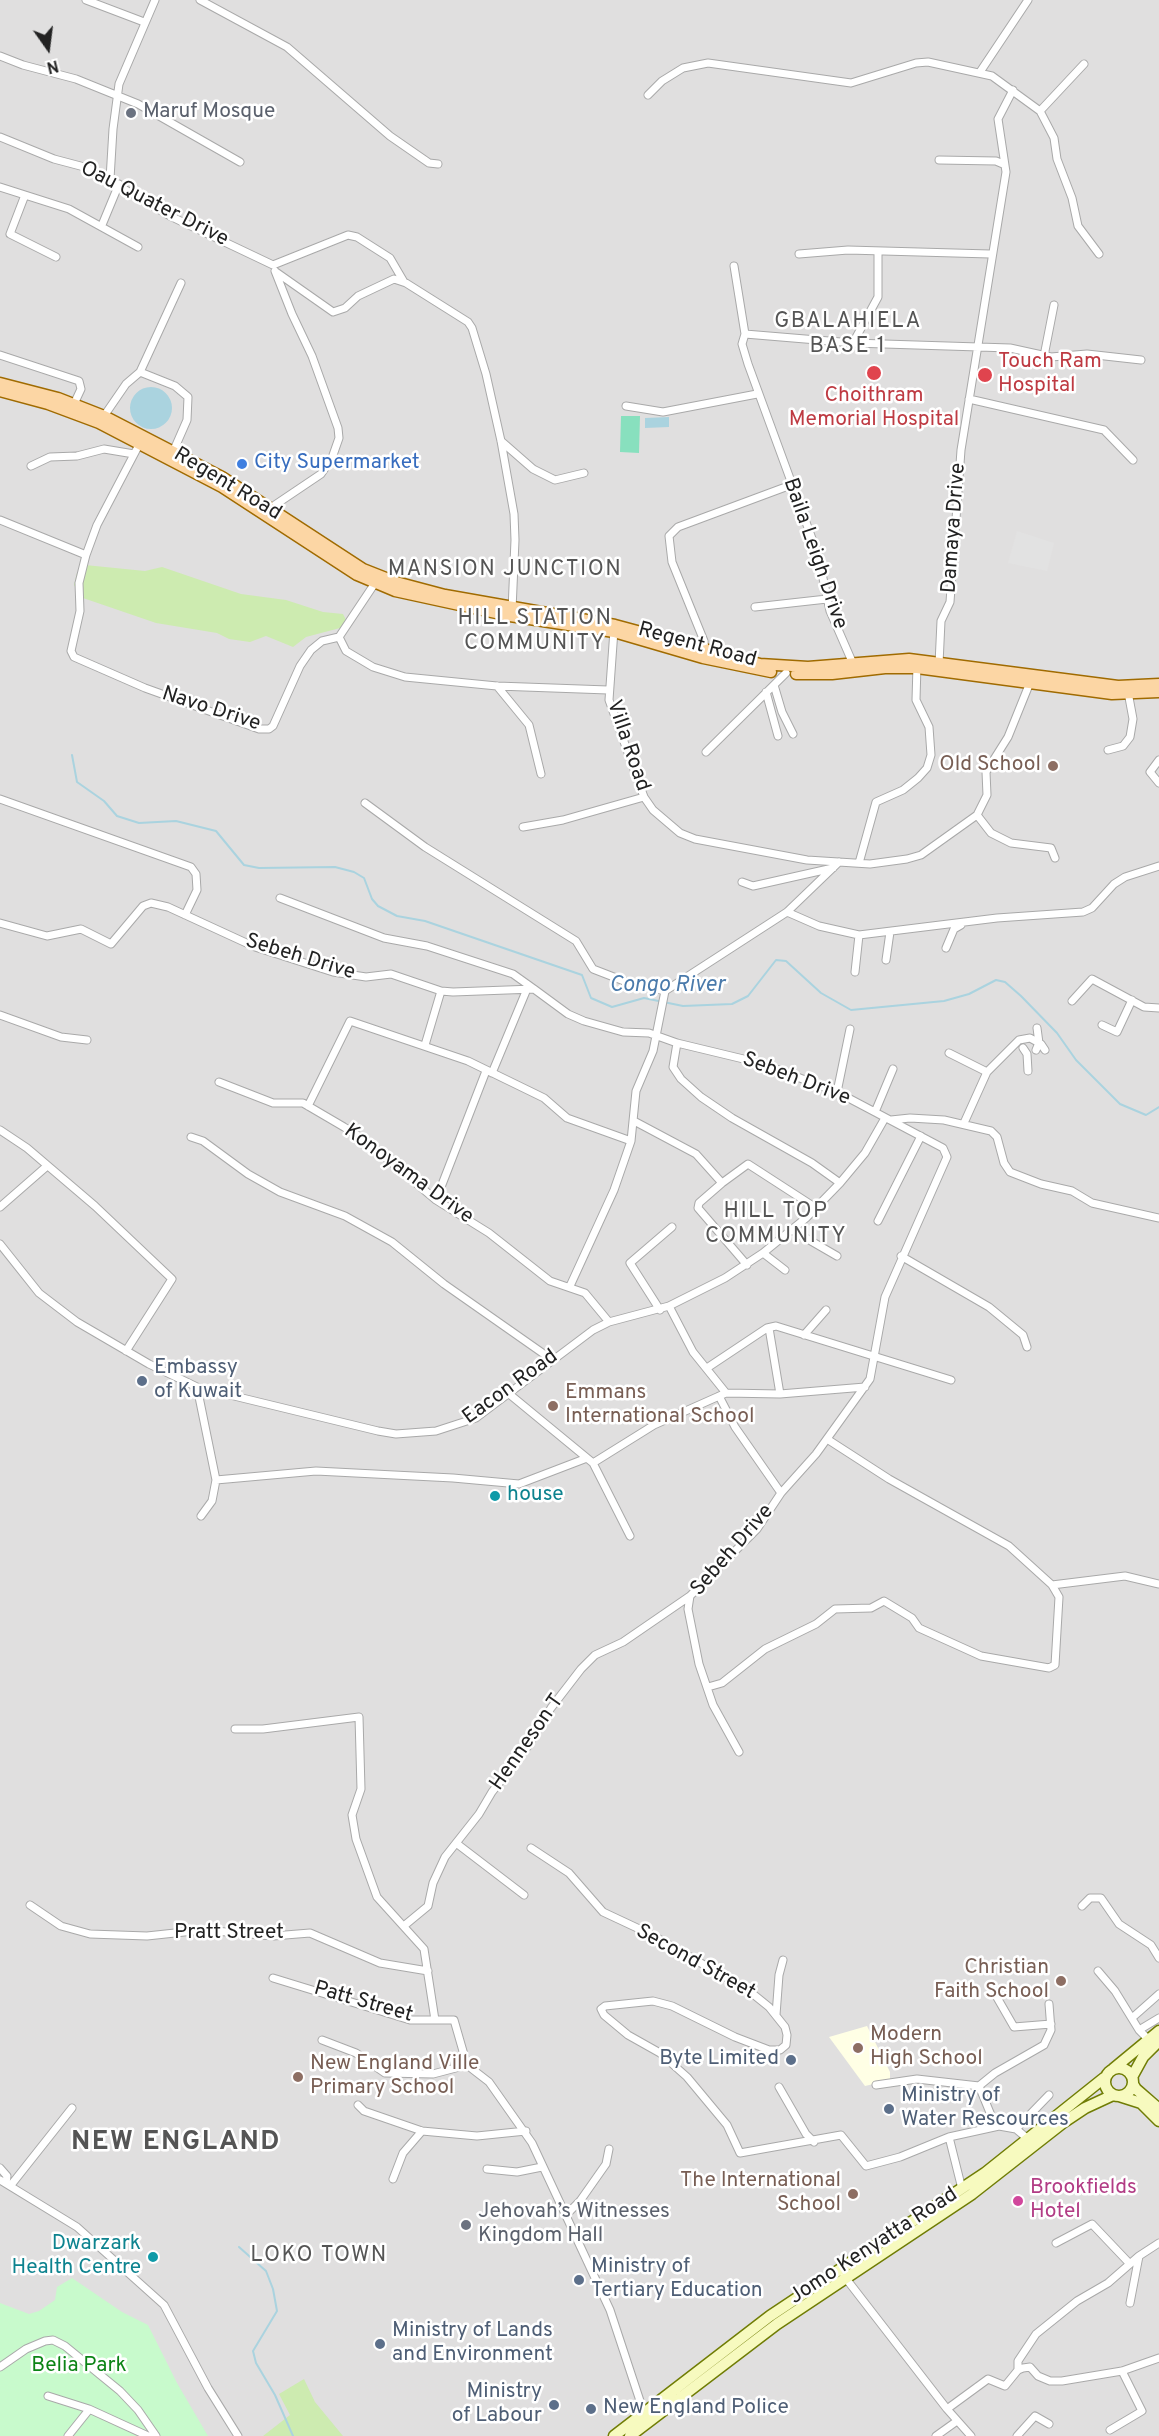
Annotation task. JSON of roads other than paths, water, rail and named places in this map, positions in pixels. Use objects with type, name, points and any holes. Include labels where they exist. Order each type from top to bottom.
[{"type":"main road","name":"Regent Road","points":[[0,383],[74,404],[104,416],[141,440],[266,511]]},
{"type":"main road","name":"Regent Road","points":[[0,391],[76,413],[173,452],[222,477],[342,567],[441,602],[615,629],[757,671],[786,673],[917,664],[1159,692]]},
{"type":"main road","name":"Regent Road","points":[[705,654],[760,664],[854,668]]},
{"type":"main road","name":"Regent Road","points":[[1127,690],[1159,684]]},
{"type":"main road","points":[[1116,2095],[1130,2090],[1132,2080],[1143,2057],[1159,2031]]},
{"type":"main road","name":"Jomo Kenyatta Road","points":[[614,2436],[645,2417],[777,2324],[842,2273],[961,2189],[1153,2040]]},
{"type":"main road","points":[[1159,2109],[1136,2089],[1122,2068],[1108,2074],[1108,2090],[1141,2103],[1159,2121]]},
{"type":"main road","name":"Jomo Kenyatta Road","points":[[842,2273],[972,2194],[1084,2108],[1116,2095]]},
{"type":"main road","name":"Jomo Kenyatta Road","points":[[630,2436],[645,2417]]},
{"type":"street","points":[[86,0],[144,22]]},
{"type":"street","points":[[110,179],[117,95],[144,22],[155,0]]},
{"type":"street","points":[[200,0],[287,47],[390,136],[429,163],[438,164]]},
{"type":"street","points":[[980,72],[1025,2],[1016,0]]},
{"type":"street","points":[[0,56],[23,66],[76,79],[138,104],[240,162]]},
{"type":"street","points":[[648,95],[662,81],[683,68],[708,63],[851,83],[922,62],[992,76],[1040,111],[1054,138],[1057,159],[1072,198],[1078,226],[1099,254]]},
{"type":"street","points":[[1040,111],[1084,64]]},
{"type":"street","name":"Damaya Drive","points":[[939,666],[941,621],[950,602],[960,461],[990,254],[1006,172],[998,119],[1013,90]]},
{"type":"street","name":"Oau Quater Drive","points":[[0,137],[54,159],[88,168],[110,179],[172,217],[274,269],[327,310],[333,312],[345,308],[358,296],[387,280],[404,282]]},
{"type":"street","points":[[939,160],[996,161],[1003,164]]},
{"type":"street","points":[[102,225],[119,184]]},
{"type":"street","points":[[0,187],[69,209],[102,225],[138,248]]},
{"type":"street","points":[[25,195],[10,234],[57,257]]},
{"type":"street","points":[[266,511],[321,474],[332,458],[339,438],[338,428],[312,356],[274,269],[348,235],[357,237],[390,258],[404,282],[468,322],[472,328],[486,374],[501,441],[515,526],[511,612]]},
{"type":"street","points":[[799,254],[848,249],[990,254]]},
{"type":"street","points":[[853,343],[878,297],[878,251]]},
{"type":"street","name":"Baila Leigh Drive","points":[[734,266],[745,334],[742,344],[758,394],[818,555],[827,599],[854,668]]},
{"type":"street","points":[[104,416],[126,384],[140,372],[182,283]]},
{"type":"street","points":[[1044,356],[1054,306]]},
{"type":"street","points":[[745,334],[853,343],[1010,348],[1044,356],[1087,354],[1141,360]]},
{"type":"street","points":[[0,355],[79,381],[81,389],[74,404]]},
{"type":"street","points":[[140,372],[175,386],[188,397],[187,420],[173,452]]},
{"type":"street","points":[[626,406],[663,412],[758,394]]},
{"type":"street","points":[[969,399],[1104,430],[1134,460]]},
{"type":"street","points":[[0,520],[86,555],[98,525],[141,440]]},
{"type":"street","points":[[501,441],[523,462],[555,480],[584,473]]},
{"type":"street","points":[[31,466],[50,457],[77,456],[104,449],[134,454]]},
{"type":"street","points":[[705,654],[672,562],[669,536],[678,527],[791,485]]},
{"type":"street","name":"Navo Drive","points":[[86,555],[79,583],[80,611],[71,651],[74,657],[145,688],[259,729],[269,729],[273,726],[300,666],[311,650],[322,641],[339,637]]},
{"type":"street","points":[[377,580],[339,637],[346,651],[373,667],[405,677],[496,686],[608,690]]},
{"type":"street","points":[[755,607],[827,599]]},
{"type":"street","name":"Villa Road","points":[[615,629],[608,690],[613,716],[644,797],[665,821],[680,833],[767,854],[839,862],[888,863],[921,855],[977,815]]},
{"type":"street","points":[[859,863],[876,802],[903,790],[918,778],[927,768],[931,755],[929,727],[916,700],[917,664]]},
{"type":"street","points":[[706,752],[786,673]]},
{"type":"street","points":[[1032,679],[1008,737],[986,772],[987,795],[977,815],[991,833],[1028,847],[1051,848],[1055,858]]},
{"type":"street","points":[[774,685],[782,712],[793,734]]},
{"type":"street","points":[[496,686],[529,725],[541,774]]},
{"type":"street","points":[[1108,750],[1123,746],[1130,737],[1133,719],[1127,690]]},
{"type":"street","points":[[766,692],[778,736]]},
{"type":"street","points":[[1159,760],[1149,772],[1159,783]]},
{"type":"street","points":[[523,827],[563,819],[644,797]]},
{"type":"street","points":[[0,799],[191,867],[196,874],[196,890],[185,915]]},
{"type":"street","points":[[365,803],[425,848],[576,941],[593,969],[664,994]]},
{"type":"street","points":[[570,1286],[614,1190],[631,1141],[636,1091],[649,1061],[664,994],[788,912],[839,862]]},
{"type":"street","points":[[788,912],[819,926],[859,935],[1087,911],[1125,877],[1159,866]]},
{"type":"street","points":[[742,882],[753,886],[833,868]]},
{"type":"street","points":[[280,898],[384,938],[427,946],[513,974],[531,989],[489,1072],[436,1200]]},
{"type":"street","name":"Sebeh Drive","points":[[0,923],[47,936],[81,929],[111,944],[148,903],[168,907],[255,947],[313,966],[366,977],[391,974],[441,991],[531,989],[568,1014],[584,1021],[623,1032],[656,1035],[677,1043],[760,1063],[837,1092],[943,1148],[947,1157],[885,1297],[870,1379],[827,1438],[781,1493],[767,1517],[739,1550],[690,1596],[690,1621],[699,1664],[713,1705],[739,1752]]},
{"type":"street","points":[[946,948],[954,929],[966,922]]},
{"type":"street","points":[[885,960],[890,932]]},
{"type":"street","points":[[855,972],[859,935]]},
{"type":"street","points":[[1072,1001],[1092,979],[1144,1007],[1159,1008]]},
{"type":"street","points":[[424,1045],[441,991]]},
{"type":"street","points":[[1102,1025],[1117,1032],[1132,1000]]},
{"type":"street","points":[[0,1015],[50,1034],[87,1040]]},
{"type":"street","points":[[308,1106],[350,1021],[468,1061],[543,1098],[567,1118],[631,1141]]},
{"type":"street","points":[[1023,1048],[1027,1054],[1029,1068],[1039,1042],[1037,1028]]},
{"type":"street","points":[[837,1092],[850,1029]]},
{"type":"street","points":[[964,1123],[987,1072],[1022,1038],[1041,1044],[1045,1050]]},
{"type":"street","points":[[677,1043],[673,1067],[681,1079],[701,1097],[732,1118],[812,1163],[840,1184]]},
{"type":"street","points":[[949,1053],[987,1072]]},
{"type":"street","points":[[875,1112],[893,1069]]},
{"type":"street","name":"Konoyama Drive","points":[[219,1082],[273,1103],[293,1102],[308,1106],[365,1140],[436,1200],[489,1233],[550,1281],[585,1293],[609,1322]]},
{"type":"street","points":[[888,1119],[927,1118],[964,1123],[994,1133],[1004,1163],[1010,1172],[1041,1184],[1072,1191],[1092,1203],[1159,1218]]},
{"type":"street","name":"Eacon Road","points":[[0,1244],[39,1293],[77,1322],[197,1387],[292,1412],[396,1434],[427,1432],[458,1426],[476,1418],[551,1359],[609,1322],[660,1310],[747,1265],[792,1230],[840,1184],[888,1119]]},
{"type":"street","points":[[634,1121],[696,1154],[722,1183]]},
{"type":"street","points":[[0,1130],[95,1206],[172,1280],[126,1350]]},
{"type":"street","points":[[878,1221],[921,1136]]},
{"type":"street","points":[[191,1137],[208,1144],[248,1174],[280,1192],[345,1216],[392,1242],[444,1284],[551,1359]]},
{"type":"street","points":[[747,1265],[698,1208],[699,1203],[722,1183],[748,1164],[816,1208]]},
{"type":"street","points":[[0,1207],[47,1166]]},
{"type":"street","points":[[660,1310],[630,1263],[672,1227]]},
{"type":"street","points":[[792,1230],[837,1256]]},
{"type":"street","points":[[763,1253],[785,1270]]},
{"type":"street","points":[[902,1256],[989,1307],[1023,1335],[1027,1347]]},
{"type":"street","points":[[669,1306],[693,1352],[707,1368],[723,1394],[735,1427],[781,1493]]},
{"type":"street","points":[[804,1335],[826,1310]]},
{"type":"street","points":[[707,1368],[776,1326],[951,1380]]},
{"type":"street","points":[[770,1328],[780,1394]]},
{"type":"street","points":[[197,1387],[216,1480],[212,1501],[201,1516]]},
{"type":"street","points":[[216,1480],[327,1471],[519,1484],[590,1460],[654,1425],[723,1394],[780,1394],[865,1387]]},
{"type":"street","points":[[508,1393],[590,1460],[630,1536]]},
{"type":"street","points":[[708,1687],[722,1683],[765,1649],[816,1624],[835,1609],[871,1608],[884,1602],[912,1618],[919,1628],[981,1656],[1049,1668],[1055,1665],[1059,1597],[1052,1585],[1009,1546],[889,1479],[827,1438]]},
{"type":"street","points":[[1052,1585],[1125,1576],[1159,1584]]},
{"type":"street","name":"Henneson T","points":[[405,1925],[428,1906],[436,1874],[456,1843],[528,1746],[551,1708],[581,1669],[595,1655],[623,1642],[690,1596]]},
{"type":"street","points":[[236,1729],[263,1729],[358,1717],[361,1789],[352,1815],[356,1839],[377,1897],[390,1913],[405,1925],[424,1949],[435,2019]]},
{"type":"street","points":[[456,1843],[524,1895]]},
{"type":"street","name":"Second Street","points":[[531,1848],[569,1873],[603,1912],[650,1934],[748,1990],[776,2015],[788,2035],[784,2047],[774,2050],[735,2037],[672,2006],[652,2001],[605,2006],[601,2009],[604,2015],[628,2035],[660,2053],[687,2077],[727,2125],[737,2149],[743,2154],[793,2142],[814,2142]]},
{"type":"street","points":[[1082,1906],[1090,1898],[1101,1898],[1119,1924],[1151,1945],[1159,1958]]},
{"type":"street","name":"Pratt Street","points":[[30,1905],[61,1926],[90,1934],[147,1936],[202,1930],[273,1936],[310,1933],[380,1963],[428,1971]]},
{"type":"street","points":[[776,2015],[779,1975],[783,1960]]},
{"type":"street","points":[[1098,1971],[1115,1991],[1139,2030],[1153,2040]]},
{"type":"street","name":"Patt Street","points":[[273,1978],[410,2020],[454,2020],[467,2065]]},
{"type":"street","points":[[995,1994],[1014,2027],[1051,2024]]},
{"type":"street","points":[[1132,2018],[1159,1994]]},
{"type":"street","points":[[876,2085],[917,2079],[979,2086],[995,2073],[1044,2045],[1049,2038],[1051,2024],[1049,2004]]},
{"type":"street","points":[[1139,2030],[1159,2018]]},
{"type":"street","points":[[322,2040],[356,2054],[385,2073],[433,2074],[467,2065],[489,2082],[526,2132],[566,2215],[610,2310],[645,2417]]},
{"type":"street","points":[[979,2086],[993,2120],[999,2126]]},
{"type":"street","points":[[779,2087],[806,2134],[814,2142],[841,2135],[866,2166],[900,2157],[949,2137],[999,2126],[1016,2129],[1028,2139]]},
{"type":"street","points":[[1016,2129],[1049,2095]]},
{"type":"street","points":[[358,2105],[364,2111],[422,2131],[477,2136],[526,2132]]},
{"type":"street","points":[[6,2183],[72,2108]]},
{"type":"street","points":[[393,2179],[403,2153],[422,2131]]},
{"type":"street","points":[[949,2137],[961,2189],[972,2194]]},
{"type":"street","points":[[566,2215],[580,2201],[606,2164],[609,2149]]},
{"type":"street","points":[[487,2169],[517,2172],[542,2167]]},
{"type":"street","points":[[0,2168],[7,2176],[6,2183]]},
{"type":"street","points":[[6,2183],[59,2218],[77,2227],[164,2305],[208,2388],[238,2436]]},
{"type":"street","points":[[1056,2243],[1092,2224],[1130,2264]]},
{"type":"street","points":[[1018,2370],[1018,2361],[1036,2334],[1077,2301],[1093,2293],[1159,2243]]},
{"type":"street","points":[[1130,2302],[1139,2256]]},
{"type":"street","points":[[842,2273],[947,2409],[971,2436]]},
{"type":"street","points":[[0,2367],[26,2349],[53,2340],[64,2346],[120,2391],[138,2410],[156,2436]]},
{"type":"street","points":[[947,2409],[985,2380],[993,2380],[1005,2386],[1018,2370],[1030,2367],[1044,2379],[1062,2382],[1122,2371],[1159,2358]]},
{"type":"street","points":[[1110,2430],[1142,2411],[1122,2371]]},
{"type":"street","points":[[48,2396],[88,2410],[148,2436]]},
{"type":"street","points":[[68,2436],[88,2410]]},
{"type":"street","points":[[1017,2436],[1035,2416],[1049,2424]]},
{"type":"street","points":[[936,2436],[957,2421]]},
{"type":"water","points":[[151,387],[159,388],[166,393],[171,400],[171,416],[166,423],[159,428],[151,429],[143,428],[136,423],[131,416],[130,408],[131,400],[136,393],[143,388]]},
{"type":"water","points":[[669,417],[669,427],[645,428],[645,418]]},
{"type":"waterway","name":"Congo River","points":[[72,755],[77,782],[104,801],[117,816],[139,823],[176,821],[216,831],[244,865],[259,868],[335,867],[354,872],[364,878],[372,899],[378,906],[397,916],[425,921],[582,975],[591,998],[612,1007],[644,998],[683,1006],[732,1004],[748,996],[776,960],[786,961],[821,993],[851,1010],[944,1001],[969,994],[996,980],[1005,982],[1021,996],[1057,1033],[1076,1060],[1120,1104],[1146,1115],[1159,1107]]},
{"type":"waterway","points":[[239,2247],[266,2271],[273,2289],[277,2311],[253,2351],[256,2363],[275,2395],[293,2436]]},
{"type":"place","name":"Maruf Mosque","points":[[131,113]]},
{"type":"place","name":"Choithram Memorial Hospital","points":[[874,373]]},
{"type":"place","name":"Touch Ram Hospital","points":[[985,375]]},
{"type":"place","name":"City Supermarket","points":[[242,464]]},
{"type":"place","name":"Old School","points":[[1053,766]]},
{"type":"place","name":"Embassy of Kuwait","points":[[142,1381]]},
{"type":"place","name":"Emmans International School","points":[[553,1406]]},
{"type":"place","name":"house","points":[[495,1496]]},
{"type":"place","name":"Christian Faith School","points":[[1061,1981]]},
{"type":"place","name":"Modern High School","points":[[858,2048]]},
{"type":"place","name":"Byte Limited","points":[[791,2060]]},
{"type":"place","name":"New England Ville Primary School","points":[[298,2077]]},
{"type":"place","name":"Ministry of Water Rescources","points":[[889,2109]]},
{"type":"place","name":"The International School","points":[[853,2194]]},
{"type":"place","name":"Brookfields Hotel","points":[[1018,2201]]},
{"type":"place","name":"Jehovah’s Witnesses Kingdom Hall","points":[[466,2225]]},
{"type":"place","name":"Dwarzark Health Centre","points":[[153,2257]]},
{"type":"place","name":"Ministry of Tertiary Education","points":[[579,2280]]},
{"type":"place","name":"Ministry of Lands and Environment","points":[[380,2344]]},
{"type":"place","name":"Ministry of Labour","points":[[554,2405]]},
{"type":"place","name":"New England Police","points":[[591,2409]]},
{"type":"district","name":"GBALAHIELA BASE 1","points":[[848,336]]},
{"type":"district","name":"MANSION JUNCTION","points":[[505,571]]},
{"type":"district","name":"HILL STATION COMMUNITY","points":[[535,632]]},
{"type":"district","name":"HILL TOP COMMUNITY","points":[[776,1226]]},
{"type":"district","name":"NEW ENGLAND","points":[[176,2144]]},
{"type":"district","name":"LOKO TOWN","points":[[319,2257]]},
{"type":"park label","name":"Belia Park","points":[[79,2367]]}]
